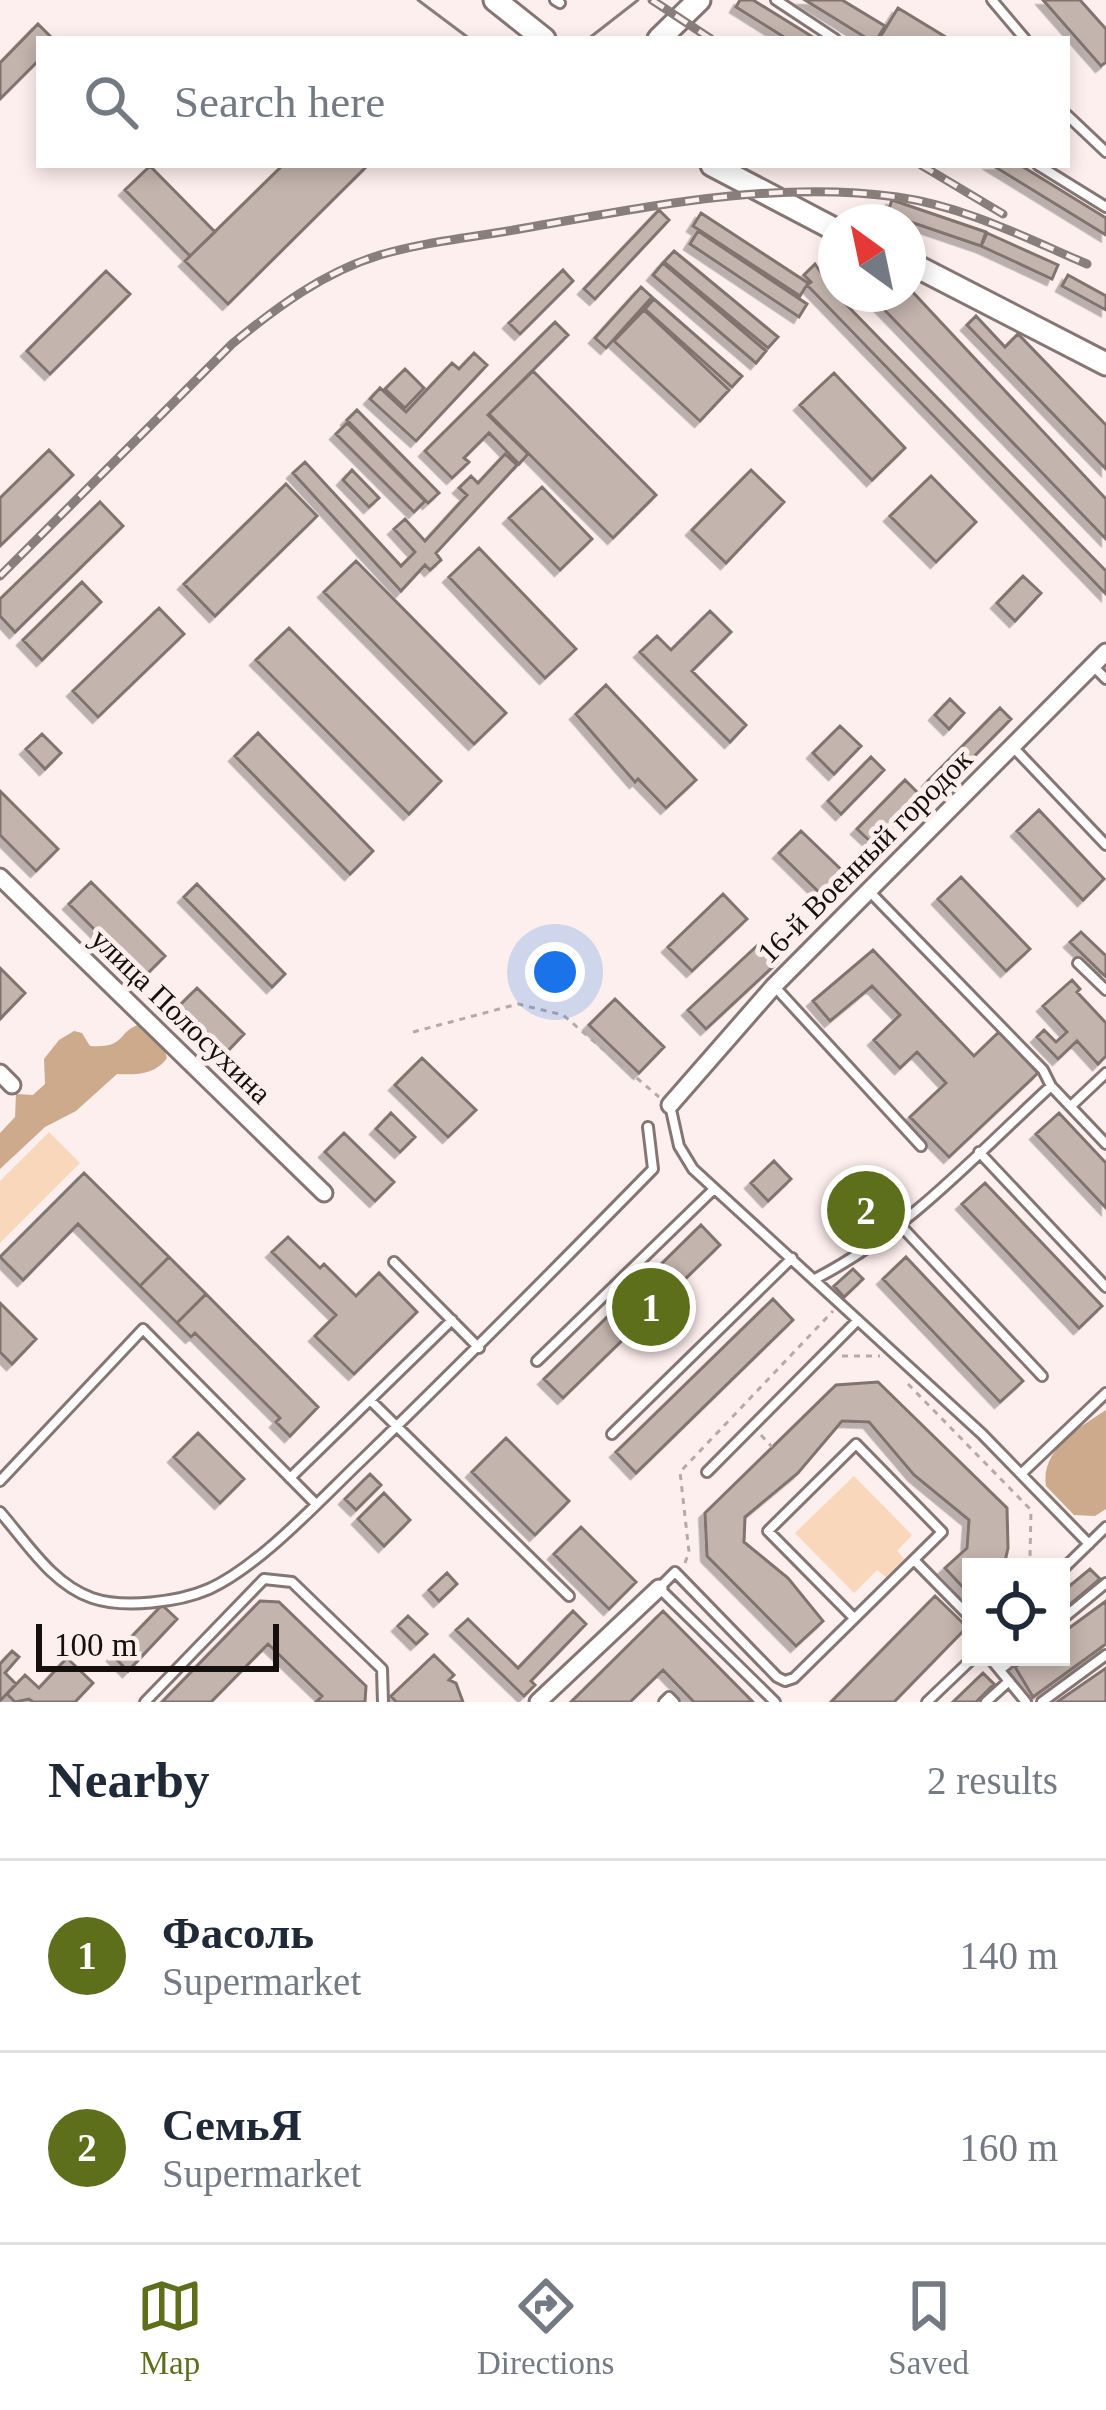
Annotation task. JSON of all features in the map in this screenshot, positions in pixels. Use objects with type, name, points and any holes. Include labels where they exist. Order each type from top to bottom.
[{"type":"main road","points":[[495,0],[540,36]]},
{"type":"main road","points":[[662,36],[699,0]]},
{"type":"main road","points":[[718,168],[818,221]]},
{"type":"main road","points":[[926,271],[1106,364]]},
{"type":"street","name":"16-й Военный городок","points":[[670,1105],[774,986],[1106,652]]},
{"type":"street","name":"улица Полосухина","points":[[0,877],[324,1193]]},
{"type":"street","points":[[538,1702],[659,1588]]},
{"type":"lane","points":[[776,0],[830,36]]},
{"type":"lane","points":[[992,0],[1022,36]]},
{"type":"lane","points":[[1070,118],[1106,152]]},
{"type":"lane","points":[[1043,168],[1106,207]]},
{"type":"lane","points":[[1093,665],[1106,679]]},
{"type":"lane","points":[[1012,746],[1106,844]]},
{"type":"lane","points":[[869,891],[1043,1070],[1051,1086],[1105,1141]]},
{"type":"lane","points":[[1078,963],[1106,990]]},
{"type":"lane","points":[[774,986],[921,1146]]},
{"type":"lane","points":[[1071,1106],[1106,1073]]},
{"type":"lane","points":[[815,1279],[861,1255],[901,1226],[1051,1086]]},
{"type":"lane","points":[[670,1105],[679,1145],[692,1169],[815,1279],[1089,1544]]},
{"type":"lane","points":[[0,1512],[59,1581],[92,1598],[117,1602],[162,1599],[206,1590],[236,1573],[316,1504],[479,1348],[653,1169],[648,1127]]},
{"type":"lane","points":[[979,1152],[1106,1287]]},
{"type":"lane","points":[[538,1360],[714,1189]]},
{"type":"lane","points":[[901,1226],[1042,1376]]},
{"type":"lane","points":[[612,1434],[792,1258]]},
{"type":"lane","points":[[394,1262],[479,1348]]},
{"type":"lane","points":[[290,1478],[452,1320]]},
{"type":"lane","points":[[707,1472],[858,1320]]},
{"type":"lane","points":[[0,1481],[143,1329],[316,1504]]},
{"type":"lane","points":[[1021,1474],[1106,1394]]},
{"type":"lane","points":[[371,1401],[569,1596]]},
{"type":"lane","points":[[775,1702],[659,1588],[675,1572],[785,1681],[794,1678],[942,1532],[856,1444],[768,1531],[854,1618]]},
{"type":"lane","points":[[1070,1562],[1106,1527]]},
{"type":"lane","points":[[914,1560],[962,1609]]},
{"type":"lane","points":[[145,1702],[264,1579],[292,1582],[382,1669],[383,1702]]},
{"type":"lane","points":[[1070,1613],[1106,1583]]},
{"type":"lane","points":[[1042,1702],[1106,1655]]},
{"type":"lane","points":[[927,1702],[965,1666]]},
{"type":"lane","points":[[997,1666],[1026,1702]]},
{"type":"lane","points":[[1000,1670],[1005,1666]]},
{"type":"lane","points":[[732,1680],[742,1671]]},
{"type":"lane","points":[[986,1702],[1009,1681]]},
{"type":"lane","points":[[664,1702],[669,1697],[674,1702]]},
{"type":"path","points":[[413,1032],[518,1004],[563,1015],[670,1105]]},
{"type":"path","points":[[822,1356],[881,1356]]},
{"type":"path","points":[[897,1373],[1031,1510],[1028,1558]]},
{"type":"shaded area","points":[[142,1024],[162,1042],[167,1058],[162,1064],[145,1073],[117,1074],[76,1111],[45,1127],[0,1169],[0,1133],[15,1117],[16,1094],[33,1095],[45,1084],[44,1059],[59,1040],[74,1031],[82,1033],[90,1046],[111,1045]]},
{"type":"shaded area","points":[[49,1132],[80,1163],[0,1243],[0,1181]]},
{"type":"shaded area","points":[[1106,1410],[1106,1509],[1095,1516],[1074,1515],[1046,1486],[1049,1461],[1064,1441]]},
{"type":"shaded area","points":[[854,1476],[912,1535],[897,1551],[904,1559],[886,1577],[877,1570],[854,1593],[795,1533]]},
{"type":"building","points":[[740,0],[753,0],[811,36],[782,36],[736,7]]},
{"type":"building","points":[[805,0],[842,0],[885,26],[879,36],[863,36]]},
{"type":"building","points":[[1043,0],[1080,0],[1106,29],[1106,62],[1101,66]]},
{"type":"building","points":[[898,8],[944,36],[881,36]]},
{"type":"building","points":[[38,24],[50,36],[36,36],[36,63],[0,99],[0,63]]},
{"type":"building","points":[[152,168],[215,232],[190,256],[125,190]]},
{"type":"building","points":[[280,168],[365,168],[228,304],[185,261]]},
{"type":"building","points":[[997,168],[1025,168],[1106,218],[1106,235]]},
{"type":"building","points":[[659,210],[669,220],[595,299],[584,289]]},
{"type":"building","points":[[926,212],[986,232],[981,246],[926,227]]},
{"type":"building","points":[[701,213],[808,283],[800,296],[693,226]]},
{"type":"building","points":[[698,231],[807,304],[799,317],[690,244]]},
{"type":"building","points":[[987,233],[1058,265],[1052,279],[981,246]]},
{"type":"building","points":[[674,251],[778,337],[768,348],[664,262]]},
{"type":"building","points":[[663,263],[766,351],[756,363],[653,275]]},
{"type":"building","points":[[815,264],[818,296],[807,285],[811,282],[804,275]]},
{"type":"building","points":[[563,270],[573,281],[520,334],[509,323]]},
{"type":"building","points":[[106,271],[130,294],[50,374],[27,351]]},
{"type":"building","points":[[1068,275],[1106,296],[1106,310],[1062,286]]},
{"type":"building","points":[[641,287],[652,297],[606,348],[595,338]]},
{"type":"building","points":[[654,299],[742,376],[732,387],[645,309]]},
{"type":"building","points":[[926,306],[1106,499],[1106,539],[886,312],[926,312]]},
{"type":"building","points":[[644,310],[729,390],[700,421],[614,341]]},
{"type":"building","points":[[833,312],[854,312],[1106,571],[1106,594]]},
{"type":"building","points":[[976,316],[1005,347],[1018,334],[1106,425],[1106,469],[967,325]]},
{"type":"building","points":[[555,322],[568,335],[488,415],[528,454],[519,464],[489,433],[452,478],[425,451]]},
{"type":"building","points":[[474,353],[487,365],[416,441],[370,399],[380,388],[406,412],[452,363],[459,369]]},
{"type":"building","points":[[405,369],[424,388],[405,408],[385,389]]},
{"type":"building","points":[[533,371],[656,495],[613,538],[489,414]]},
{"type":"building","points":[[834,373],[905,448],[872,480],[800,405]]},
{"type":"building","points":[[357,410],[439,493],[428,503],[347,420]]},
{"type":"building","points":[[347,423],[425,501],[414,512],[336,434]]},
{"type":"building","points":[[49,450],[73,475],[0,546],[0,498]]},
{"type":"building","points":[[505,454],[517,465],[436,553],[441,560],[430,570],[425,565],[401,591],[293,473],[305,462],[401,566],[415,552],[394,529],[405,519],[425,541],[467,495],[459,488],[471,476],[478,483]]},
{"type":"building","points":[[352,470],[379,498],[369,507],[343,480]]},
{"type":"building","points":[[751,470],[784,502],[726,563],[692,530]]},
{"type":"building","points":[[931,476],[976,522],[936,562],[890,516]]},
{"type":"building","points":[[286,484],[317,516],[215,616],[184,584]]},
{"type":"building","points":[[542,487],[592,539],[560,570],[509,518]]},
{"type":"building","points":[[100,502],[123,526],[15,632],[0,616],[0,599]]},
{"type":"building","points":[[479,548],[576,649],[545,678],[449,577]]},
{"type":"building","points":[[356,561],[506,713],[474,744],[324,592]]},
{"type":"building","points":[[1023,576],[1041,593],[1015,621],[997,603]]},
{"type":"building","points":[[82,582],[101,602],[42,660],[23,640]]},
{"type":"building","points":[[159,608],[184,634],[98,717],[73,691]]},
{"type":"building","points":[[710,611],[731,632],[692,671],[746,725],[730,742],[640,652],[657,636],[671,650]]},
{"type":"building","points":[[289,628],[441,781],[409,814],[256,660]]},
{"type":"building","points":[[606,685],[696,780],[666,808],[638,779],[635,782],[576,714]]},
{"type":"building","points":[[950,699],[964,713],[949,729],[935,715]]},
{"type":"building","points":[[1000,708],[1011,719],[939,792],[928,781]]},
{"type":"building","points":[[840,726],[861,746],[834,774],[813,753]]},
{"type":"building","points":[[258,733],[373,851],[350,874],[235,756]]},
{"type":"building","points":[[42,734],[61,753],[45,769],[26,749]]},
{"type":"building","points":[[871,757],[884,770],[841,814],[828,801]]},
{"type":"building","points":[[905,780],[922,797],[874,845],[857,829]]},
{"type":"building","points":[[0,791],[58,849],[36,871],[0,835]]},
{"type":"building","points":[[1039,810],[1104,879],[1083,900],[1017,831]]},
{"type":"building","points":[[801,831],[851,879],[829,902],[779,853]]},
{"type":"building","points":[[961,877],[1030,949],[1006,971],[938,899]]},
{"type":"building","points":[[91,882],[165,956],[143,978],[69,904]]},
{"type":"building","points":[[197,884],[285,974],[272,987],[184,897]]},
{"type":"building","points":[[723,894],[747,919],[692,971],[668,947]]},
{"type":"building","points":[[1081,932],[1106,956],[1106,977],[1070,942]]},
{"type":"building","points":[[760,943],[778,962],[706,1029],[688,1010]]},
{"type":"building","points":[[873,950],[974,1056],[999,1032],[1038,1073],[949,1157],[910,1117],[946,1083],[917,1052],[900,1068],[874,1040],[900,1015],[872,986],[830,1021],[813,1001]]},
{"type":"building","points":[[0,968],[25,993],[0,1019]]},
{"type":"building","points":[[1072,980],[1106,1023],[1106,1056],[1098,1064],[1077,1041],[1058,1059],[1037,1037],[1044,1030],[1056,1042],[1067,1032],[1043,1006]]},
{"type":"building","points":[[197,988],[244,1034],[222,1057],[175,1010]]},
{"type":"building","points":[[615,999],[664,1047],[639,1073],[589,1025]]},
{"type":"building","points":[[422,1058],[476,1110],[448,1137],[395,1085]]},
{"type":"building","points":[[391,1113],[415,1137],[400,1152],[376,1129]]},
{"type":"building","points":[[1059,1113],[1106,1163],[1106,1208],[1036,1134]]},
{"type":"building","points":[[344,1133],[394,1182],[375,1201],[325,1152]]},
{"type":"building","points":[[774,1161],[791,1179],[768,1201],[751,1183]]},
{"type":"building","points":[[84,1173],[169,1257],[140,1286],[78,1224],[23,1280],[0,1257]]},
{"type":"building","points":[[985,1183],[1102,1306],[1079,1328],[962,1204]]},
{"type":"building","points":[[874,1191],[885,1203],[858,1229],[846,1217]]},
{"type":"building","points":[[701,1225],[720,1245],[563,1398],[544,1379]]},
{"type":"building","points":[[288,1237],[356,1296],[379,1273],[417,1312],[354,1374],[315,1336],[336,1315],[272,1252]]},
{"type":"building","points":[[169,1257],[206,1294],[177,1323],[140,1286]]},
{"type":"building","points":[[906,1257],[1023,1381],[1000,1402],[883,1279]]},
{"type":"building","points":[[853,1269],[863,1279],[844,1297],[834,1286]]},
{"type":"building","points":[[206,1294],[318,1407],[290,1436],[276,1422],[280,1418],[195,1333],[191,1337],[177,1323]]},
{"type":"building","points":[[773,1299],[793,1320],[636,1473],[616,1452]]},
{"type":"building","points":[[0,1303],[36,1339],[12,1364],[0,1352]]},
{"type":"building","points":[[878,1382],[1007,1508],[1008,1548],[1006,1558],[962,1558],[962,1586],[945,1568],[967,1548],[969,1520],[914,1475],[869,1422],[842,1421],[798,1473],[745,1517],[744,1542],[788,1578],[823,1621],[796,1646],[707,1556],[705,1513],[836,1385]]},
{"type":"building","points":[[198,1433],[244,1479],[220,1503],[174,1457]]},
{"type":"building","points":[[506,1438],[569,1501],[535,1535],[472,1472]]},
{"type":"building","points":[[370,1474],[381,1485],[356,1510],[345,1499]]},
{"type":"building","points":[[384,1493],[410,1520],[384,1546],[358,1519]]},
{"type":"building","points":[[581,1527],[636,1582],[609,1609],[554,1554]]},
{"type":"building","points":[[1090,1569],[1100,1579],[1070,1604],[1070,1586]]},
{"type":"building","points":[[447,1573],[457,1584],[439,1601],[429,1590]]},
{"type":"building","points":[[935,1596],[962,1622],[962,1632],[894,1702],[831,1702]]},
{"type":"building","points":[[260,1601],[279,1602],[366,1686],[365,1702],[316,1702],[322,1696],[268,1644],[211,1702],[162,1702]]},
{"type":"building","points":[[1106,1601],[1106,1644],[1033,1697],[1015,1667],[1070,1666],[1070,1627]]},
{"type":"building","points":[[162,1605],[177,1619],[128,1671],[113,1656]]},
{"type":"building","points":[[573,1611],[586,1624],[531,1681],[535,1685],[524,1696],[456,1630],[468,1619],[518,1668]]},
{"type":"building","points":[[663,1611],[753,1702],[694,1702],[663,1670],[630,1702],[571,1702]]},
{"type":"building","points":[[408,1616],[427,1634],[416,1644],[398,1626]]},
{"type":"building","points":[[12,1651],[19,1657],[5,1673],[16,1684],[0,1701],[0,1664]]},
{"type":"building","points":[[434,1655],[454,1675],[449,1680],[456,1683],[463,1702],[396,1702],[391,1696]]},
{"type":"building","points":[[67,1658],[93,1683],[75,1702],[15,1702],[7,1694],[25,1675],[39,1688]]},
{"type":"building","points":[[1106,1668],[1106,1702],[1057,1702]]},
{"type":"building","points":[[983,1673],[994,1684],[976,1702],[953,1702]]},
{"type":"tram line","points":[[418,0],[466,36]]},
{"type":"tram line","points":[[592,36],[638,0]]},
{"type":"railway","points":[[652,0],[706,36]]},
{"type":"railway","points":[[926,168],[1003,214]]},
{"type":"railway","points":[[0,576],[232,344],[302,292],[380,255],[664,204],[804,192],[922,201],[994,224],[1087,264]]},
{"type":"place","name":"СемьЯ","points":[[866,1210]]},
{"type":"place","name":"Фасоль","points":[[651,1307]]}]
